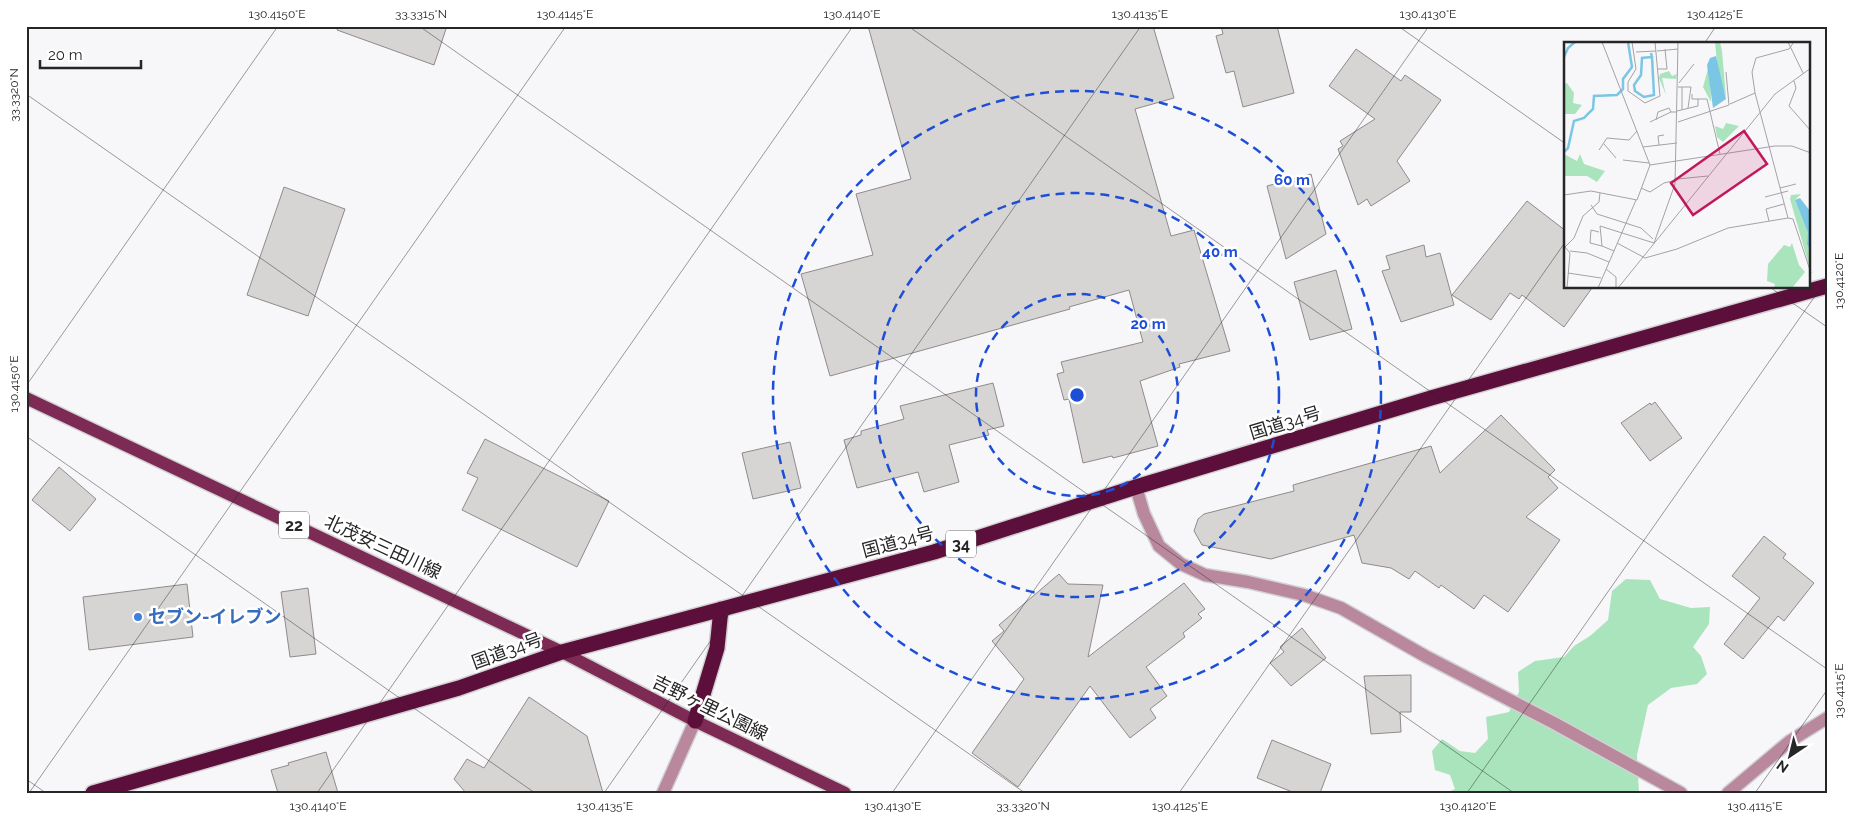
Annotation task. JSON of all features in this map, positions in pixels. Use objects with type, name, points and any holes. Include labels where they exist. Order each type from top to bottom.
[{"type":"highway","name":"国道34号","points":[[93,793],[459,688],[562,652],[934,552],[1431,398],[1827,286]]},
{"type":"highway","points":[[694,721],[717,648],[720,609]]},
{"type":"main road","name":"北茂安三田川線","points":[[26,398],[562,652]]},
{"type":"main road","name":"吉野ヶ里公園線","points":[[562,652],[694,721],[845,793]]},
{"type":"street","points":[[1136,488],[1144,514],[1159,546],[1181,564],[1205,575],[1248,582],[1304,595],[1341,608],[1425,656],[1554,723],[1681,793]]},
{"type":"street","points":[[1728,793],[1790,741],[1827,718]]},
{"type":"street","points":[[663,793],[694,721]]},
{"type":"green space","points":[[1626,579],[1650,580],[1660,599],[1691,608],[1710,607],[1709,624],[1693,647],[1701,656],[1707,674],[1697,684],[1671,688],[1648,705],[1637,755],[1639,793],[1446,793],[1455,789],[1450,775],[1435,770],[1432,751],[1442,739],[1460,751],[1475,753],[1488,739],[1486,717],[1509,712],[1519,692],[1518,672],[1535,661],[1564,657],[1574,646],[1590,636],[1608,620],[1612,591]]},
{"type":"building","points":[[338,26],[447,26],[434,65],[337,30]]},
{"type":"building","points":[[868,26],[1153,26],[1174,98],[1135,109],[1171,236],[1194,230],[1230,351],[1179,364],[1180,367],[1140,381],[1158,446],[1113,458],[1112,456],[1083,463],[1069,399],[1064,400],[1057,374],[1064,372],[1061,362],[1143,342],[1129,290],[1069,307],[1070,309],[830,376],[801,274],[873,255],[856,194],[911,179]]},
{"type":"building","points":[[1221,26],[1277,26],[1294,93],[1243,107],[1234,71],[1226,73],[1216,36],[1223,34]]},
{"type":"building","points":[[1356,49],[1401,81],[1405,75],[1441,100],[1397,161],[1410,181],[1371,206],[1367,199],[1358,205],[1338,149],[1343,146],[1340,141],[1375,119],[1329,86]]},
{"type":"building","points":[[1311,174],[1326,234],[1286,259],[1267,186]]},
{"type":"building","points":[[284,187],[345,209],[308,316],[247,295]]},
{"type":"building","points":[[1527,201],[1564,229],[1564,289],[1591,289],[1564,327],[1522,295],[1519,299],[1510,293],[1491,320],[1452,295]]},
{"type":"building","points":[[1424,245],[1426,257],[1440,253],[1454,305],[1401,322],[1382,271],[1390,269],[1386,256]]},
{"type":"building","points":[[1336,270],[1352,329],[1310,340],[1294,282]]},
{"type":"building","points":[[993,383],[1004,426],[987,430],[989,435],[949,445],[959,482],[924,492],[918,472],[857,488],[844,440],[861,435],[861,431],[904,419],[900,406]]},
{"type":"building","points":[[1655,402],[1682,438],[1650,461],[1621,423],[1650,403],[1651,405]]},
{"type":"building","points":[[1501,415],[1555,470],[1548,477],[1558,488],[1526,517],[1560,540],[1508,612],[1484,595],[1474,609],[1441,585],[1439,588],[1415,571],[1409,579],[1391,568],[1362,563],[1354,535],[1271,559],[1202,545],[1194,531],[1198,519],[1204,514],[1294,491],[1293,485],[1431,446],[1440,473]]},
{"type":"building","points":[[485,439],[609,501],[577,567],[462,510],[478,478],[467,473]]},
{"type":"building","points":[[790,442],[801,488],[753,499],[742,453]]},
{"type":"building","points":[[59,467],[96,499],[70,531],[32,500]]},
{"type":"building","points":[[1764,536],[1786,554],[1783,558],[1814,583],[1784,621],[1778,616],[1743,659],[1724,644],[1760,598],[1732,576]]},
{"type":"building","points":[[1059,574],[1068,584],[1103,585],[1088,657],[1184,583],[1205,609],[1198,614],[1202,618],[1183,633],[1185,637],[1146,667],[1167,696],[1150,709],[1156,718],[1130,738],[1090,686],[1018,787],[972,753],[1024,679],[992,641],[1004,631],[999,625]]},
{"type":"building","points":[[187,584],[193,637],[89,650],[83,597]]},
{"type":"building","points":[[308,588],[316,654],[290,657],[281,592]]},
{"type":"building","points":[[1302,628],[1326,658],[1291,686],[1270,663],[1284,652],[1280,647]]},
{"type":"building","points":[[1411,675],[1411,712],[1400,712],[1401,732],[1371,734],[1364,676]]},
{"type":"building","points":[[529,697],[587,736],[603,793],[466,793],[454,779],[467,759],[484,768]]},
{"type":"building","points":[[1272,740],[1331,764],[1320,793],[1295,793],[1257,778]]},
{"type":"building","points":[[326,752],[338,793],[278,793],[271,770]]},
{"type":"place","name":"セブン-イレブン","points":[[138,617]]}]
